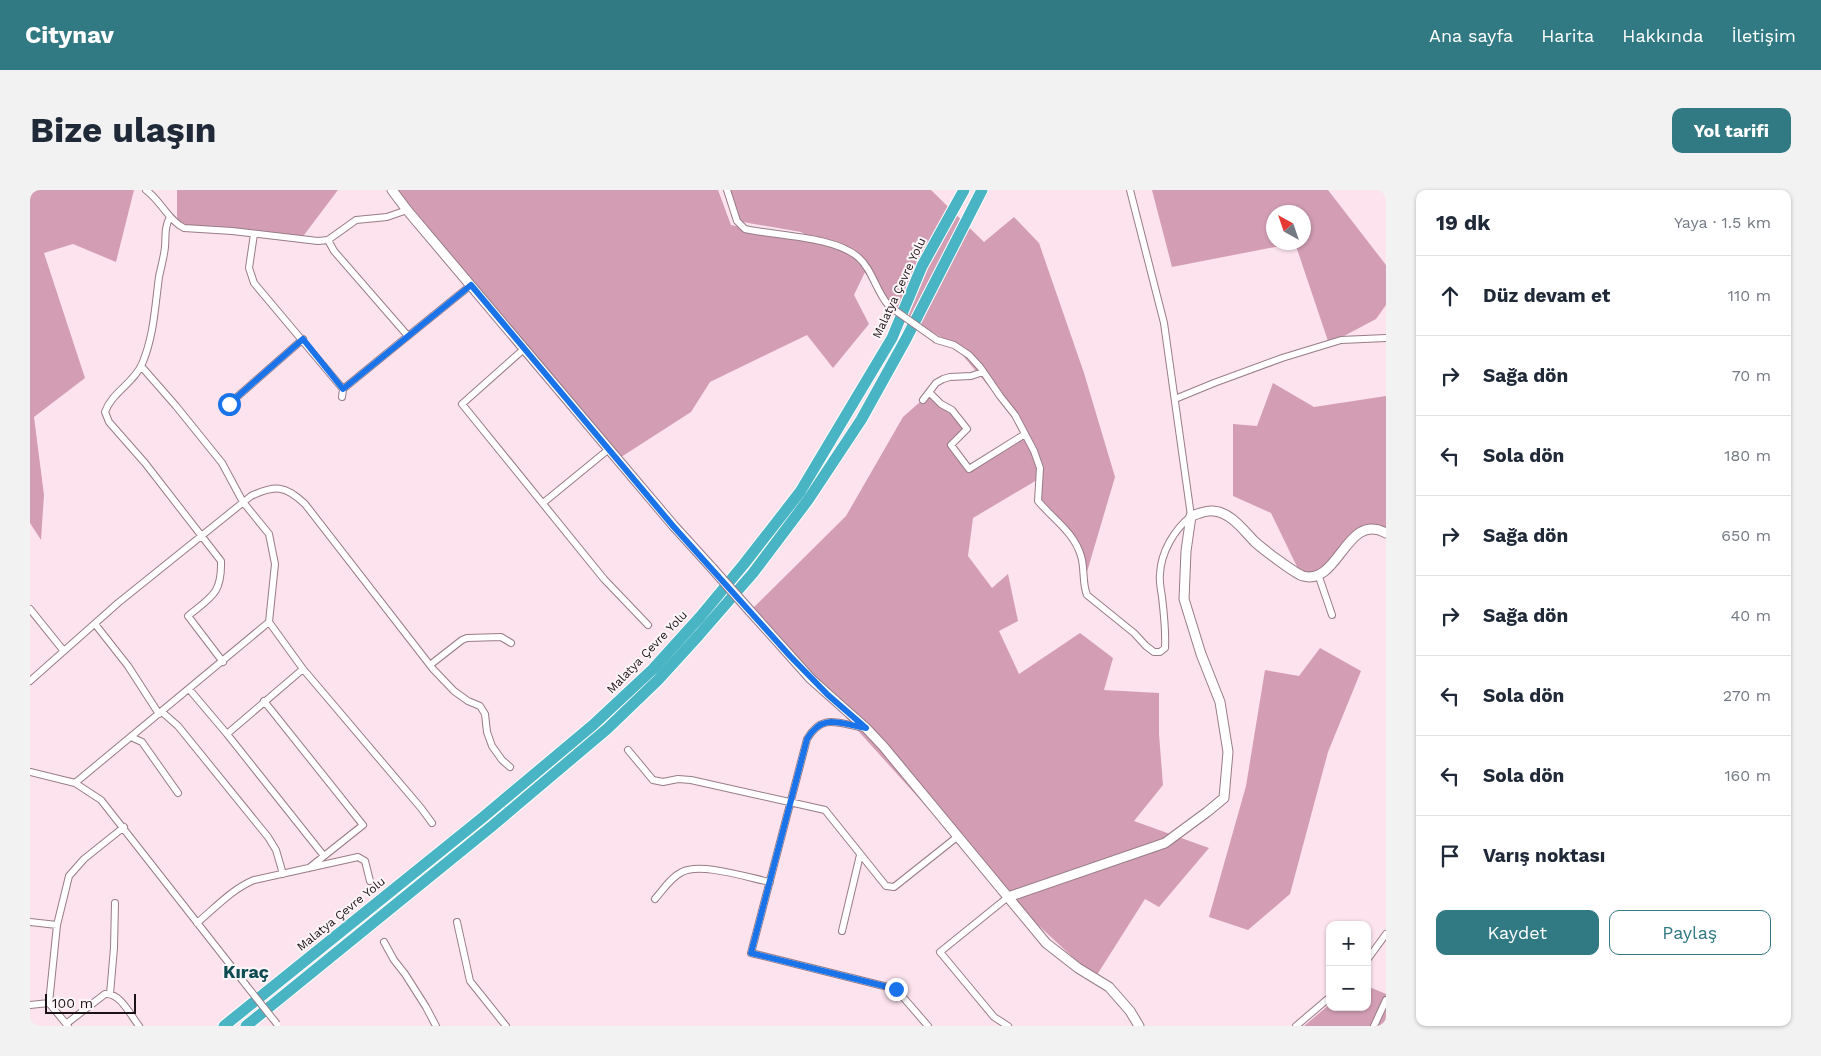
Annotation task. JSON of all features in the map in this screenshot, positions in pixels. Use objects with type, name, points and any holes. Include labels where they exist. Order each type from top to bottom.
[{"type":"highway","name":"Malatya Çevre Yolu","points":[[224,1026],[482,818],[593,725],[653,670],[700,617],[800,492],[892,338],[922,266],[964,190]]},
{"type":"highway","name":"Malatya Çevre Yolu","points":[[246,1026],[491,827],[607,729],[658,680],[699,635],[753,573],[808,500],[861,420],[906,339],[982,190]]},
{"type":"street","points":[[146,190],[159,202],[177,225],[184,228],[318,241],[328,240],[356,220],[387,217],[407,210]]},
{"type":"street","points":[[392,190],[673,526],[811,679],[866,728],[1046,944],[1078,968],[1109,987],[1139,1026]]},
{"type":"street","points":[[727,190],[737,221],[746,229],[830,243],[847,250],[858,257],[867,267],[883,299],[889,306],[937,340],[954,345],[969,355],[1015,415],[1034,451],[1040,468],[1038,501],[1056,518],[1074,540],[1084,566],[1084,590],[1087,595],[1154,652],[1160,652],[1165,648],[1166,635],[1160,574],[1163,557],[1172,537],[1181,524],[1191,516],[1211,510],[1222,512],[1236,522],[1257,544],[1301,575],[1312,577],[1323,572],[1362,530],[1372,527],[1386,533]]},
{"type":"street","points":[[1008,1026],[994,1017],[940,952],[1008,897],[1165,843],[1224,798],[1228,752],[1220,702],[1201,654],[1184,598],[1186,552],[1191,516],[1164,323],[1130,190]]},
{"type":"street","points":[[170,217],[165,228],[165,246],[156,310],[147,348],[141,366],[112,399],[105,412],[106,418],[145,464],[221,561],[218,586],[213,596],[188,616],[223,662]]},
{"type":"street","points":[[254,234],[249,268],[254,283],[303,339],[343,389]]},
{"type":"street","points":[[328,240],[334,251],[408,336]]},
{"type":"street","points":[[342,397],[343,389],[471,285]]},
{"type":"street","points":[[1175,399],[1257,367],[1341,340],[1386,338]]},
{"type":"street","points":[[229,404],[303,339]]},
{"type":"street","points":[[525,348],[462,404],[616,592],[648,625]]},
{"type":"street","points":[[141,366],[222,464],[243,502],[265,527],[272,544],[275,564],[269,622],[303,669],[422,808],[432,824]]},
{"type":"street","points":[[924,400],[936,383],[943,379],[971,376],[983,372]]},
{"type":"street","points":[[930,393],[941,404],[952,410],[967,429],[951,445],[969,469],[1025,434]]},
{"type":"street","points":[[543,503],[609,450]]},
{"type":"street","points":[[30,681],[118,603],[243,502],[264,490],[284,489],[295,495],[319,521],[430,665],[454,691],[468,701],[480,706],[485,714],[487,732],[492,746],[502,760],[510,767]]},
{"type":"street","points":[[1318,574],[1332,615]]},
{"type":"street","points":[[30,609],[63,650]]},
{"type":"street","points":[[75,783],[269,622]]},
{"type":"street","points":[[95,624],[128,666],[160,713],[178,726],[268,837],[276,850],[283,874]]},
{"type":"street","points":[[430,665],[467,638],[500,637],[511,643]]},
{"type":"street","points":[[227,734],[303,669]]},
{"type":"street","points":[[189,689],[324,856]]},
{"type":"street","points":[[264,701],[363,825],[308,868]]},
{"type":"street","points":[[866,728],[828,722],[817,725],[807,739],[751,953],[896,989],[928,1026]]},
{"type":"street","points":[[131,737],[142,742],[178,793]]},
{"type":"street","points":[[628,750],[653,780],[663,782],[678,779],[691,780],[825,810],[886,886],[894,887],[957,837]]},
{"type":"street","points":[[30,772],[75,783],[101,800],[278,1025]]},
{"type":"street","points":[[124,827],[84,859],[69,876],[58,925],[49,1003],[67,1025],[105,994],[110,994],[118,997],[139,1026]]},
{"type":"street","points":[[842,931],[860,855]]},
{"type":"street","points":[[197,923],[246,883],[283,874],[358,856],[365,862],[370,881]]},
{"type":"street","points":[[655,899],[681,872],[694,868],[706,868],[770,882]]},
{"type":"street","points":[[110,994],[115,903]]},
{"type":"street","points":[[30,922],[58,925]]},
{"type":"street","points":[[457,922],[470,981],[506,1026]]},
{"type":"street","points":[[1371,955],[1386,934]]},
{"type":"street","points":[[384,942],[394,960],[406,974],[436,1026]]},
{"type":"street","points":[[1296,1026],[1326,1000]]},
{"type":"street","points":[[1374,1026],[1386,1000]]},
{"type":"street","points":[[30,1005],[49,1003]]},
{"type":"shaded area","points":[[30,190],[134,190],[116,262],[73,244],[44,253],[85,378],[34,417],[44,495],[41,540],[30,523]]},
{"type":"shaded area","points":[[177,190],[338,190],[301,239],[177,225]]},
{"type":"shaded area","points":[[393,190],[718,190],[731,225],[820,244],[801,232],[737,221],[728,190],[931,190],[984,242],[1014,217],[1039,243],[1084,373],[1115,477],[1084,582],[1074,540],[1038,501],[1037,480],[973,518],[968,556],[992,588],[1008,574],[1018,621],[999,631],[1019,674],[1080,633],[1113,658],[1104,690],[1159,693],[1159,734],[1163,785],[1134,821],[1209,848],[1159,907],[1145,899],[1095,978],[1008,897],[750,611],[846,516],[903,417],[930,393],[961,421],[967,429],[951,445],[969,469],[1023,435],[1018,421],[954,345],[889,306],[874,279],[865,272],[854,295],[869,324],[833,368],[807,335],[710,382],[691,412],[618,459]]},
{"type":"shaded area","points":[[1152,190],[1328,190],[1386,265],[1386,305],[1376,319],[1329,344],[1297,250],[1311,250],[1311,205],[1266,205],[1266,249],[1172,267]]},
{"type":"shaded area","points":[[1273,383],[1314,407],[1386,396],[1386,538],[1372,528],[1318,574],[1301,575],[1271,513],[1233,496],[1233,424],[1257,426]]},
{"type":"shaded area","points":[[1320,648],[1361,671],[1328,752],[1290,894],[1248,930],[1209,917],[1246,786],[1265,670],[1299,676]]},
{"type":"shaded area","points":[[1371,988],[1386,994],[1386,1026],[1304,1026],[1326,1007],[1326,1011],[1371,1011]]},
{"type":"district","name":"Kıraç","points":[[246,972]]},
{"type":"route","points":[[229,404],[303,339],[343,389],[471,285],[673,526],[811,679],[866,728],[828,722],[822,723],[817,725],[807,739],[751,953],[896,989]]}]
